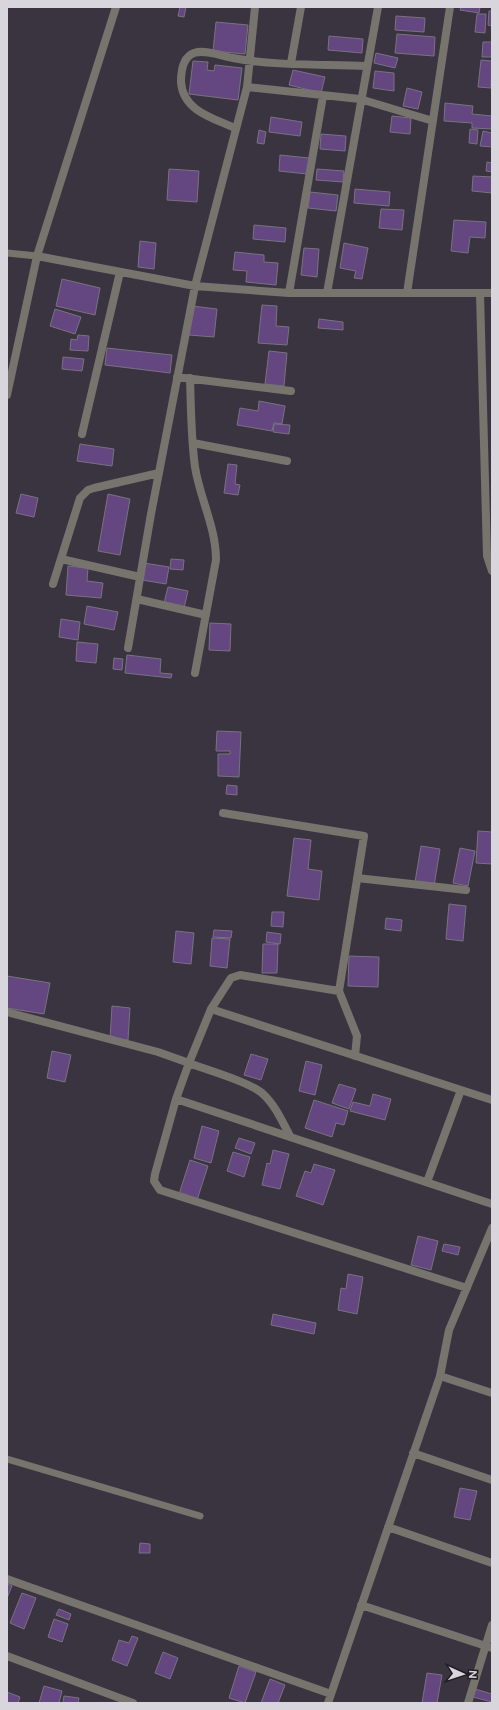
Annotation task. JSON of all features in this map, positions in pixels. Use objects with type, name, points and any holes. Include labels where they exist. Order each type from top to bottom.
[{"type":"street","points":[[7,395],[37,256],[116,7]]},
{"type":"street","points":[[128,648],[159,473],[195,286],[235,128],[247,87],[255,7]]},
{"type":"street","points":[[291,63],[301,7]]},
{"type":"street","points":[[327,293],[366,66],[378,7]]},
{"type":"street","points":[[408,293],[450,7]]},
{"type":"street","points":[[235,128],[200,112],[184,98],[181,77],[184,63],[188,56],[199,53],[249,61],[366,66]]},
{"type":"street","points":[[247,87],[360,100],[433,121]]},
{"type":"street","points":[[289,293],[323,96]]},
{"type":"street","points":[[37,256],[195,286],[289,293],[492,293]]},
{"type":"street","points":[[82,434],[120,272]]},
{"type":"street","points":[[480,293],[487,556],[492,571]]},
{"type":"street","points":[[177,377],[291,391]]},
{"type":"street","points":[[190,378],[195,468],[216,545],[214,575],[195,673]]},
{"type":"street","points":[[193,443],[287,461]]},
{"type":"street","points":[[54,584],[80,498],[94,488],[159,473]]},
{"type":"street","points":[[61,559],[140,577]]},
{"type":"street","points":[[137,599],[206,614]]},
{"type":"street","points":[[222,813],[364,836],[339,991],[357,1036],[355,1056]]},
{"type":"street","points":[[357,878],[466,890]]},
{"type":"street","points":[[339,991],[245,975],[235,975],[226,984],[211,1009],[188,1063],[176,1099],[154,1181],[160,1190],[169,1194],[467,1288]]},
{"type":"street","points":[[211,1009],[492,1100]]},
{"type":"street","points":[[7,1012],[158,1052],[251,1086],[261,1092],[274,1106],[290,1136]]},
{"type":"street","points":[[427,1182],[461,1090]]},
{"type":"street","points":[[176,1099],[492,1204]]},
{"type":"street","points":[[328,1703],[440,1376],[449,1330],[492,1228]]},
{"type":"street","points":[[440,1376],[492,1393]]},
{"type":"street","points":[[413,1453],[492,1480]]},
{"type":"street","points":[[388,1527],[492,1563]]},
{"type":"street","points":[[7,1579],[331,1694]]},
{"type":"street","points":[[361,1605],[489,1647]]},
{"type":"street","points":[[468,1703],[489,1647],[492,1625]]},
{"type":"street","points":[[7,1656],[133,1703]]},
{"type":"lane","points":[[7,253],[37,256]]},
{"type":"lane","points":[[7,1459],[200,1516]]},
{"type":"building","points":[[180,7],[186,7],[184,17],[178,16]]},
{"type":"building","points":[[461,7],[480,7],[479,13],[460,10]]},
{"type":"building","points":[[489,11],[492,11],[492,26],[488,25]]},
{"type":"building","points":[[477,14],[486,14],[485,33],[475,32]]},
{"type":"building","points":[[396,16],[425,18],[424,32],[395,30]]},
{"type":"building","points":[[216,22],[248,25],[245,54],[213,51]]},
{"type":"building","points":[[397,34],[435,37],[434,56],[395,53]]},
{"type":"building","points":[[329,36],[363,39],[362,53],[328,50]]},
{"type":"building","points":[[483,42],[492,42],[492,57],[482,57]]},
{"type":"building","points":[[376,53],[398,58],[395,68],[374,63]]},
{"type":"building","points":[[481,60],[492,61],[491,88],[478,87]]},
{"type":"building","points":[[193,61],[208,62],[207,70],[214,71],[215,65],[242,68],[238,100],[189,94]]},
{"type":"building","points":[[293,70],[325,77],[321,93],[289,85]]},
{"type":"building","points":[[375,71],[394,73],[394,91],[373,88]]},
{"type":"building","points":[[407,88],[422,92],[418,109],[403,106]]},
{"type":"building","points":[[445,103],[473,106],[472,114],[492,116],[492,129],[472,128],[472,123],[444,121]]},
{"type":"building","points":[[392,116],[411,118],[410,134],[390,132]]},
{"type":"building","points":[[271,117],[302,122],[300,136],[269,132]]},
{"type":"building","points":[[470,129],[478,130],[477,144],[469,143]]},
{"type":"building","points":[[259,130],[266,132],[264,144],[257,143]]},
{"type":"building","points":[[483,131],[492,133],[492,147],[480,146]]},
{"type":"building","points":[[321,134],[346,136],[345,151],[320,149]]},
{"type":"building","points":[[280,155],[309,158],[307,174],[279,171]]},
{"type":"building","points":[[487,162],[492,163],[492,172],[486,171]]},
{"type":"building","points":[[169,169],[199,171],[197,202],[167,200]]},
{"type":"building","points":[[317,169],[344,171],[343,182],[316,180]]},
{"type":"building","points":[[473,176],[492,177],[492,193],[472,191]]},
{"type":"building","points":[[355,189],[390,192],[389,206],[354,203]]},
{"type":"building","points":[[310,192],[338,195],[336,211],[308,208]]},
{"type":"building","points":[[381,209],[404,210],[402,230],[379,228]]},
{"type":"building","points":[[454,220],[486,222],[485,238],[470,237],[468,253],[451,251]]},
{"type":"building","points":[[254,225],[286,228],[285,242],[253,239]]},
{"type":"building","points":[[140,241],[156,243],[154,269],[138,267]]},
{"type":"building","points":[[344,243],[368,248],[362,279],[354,278],[356,271],[340,268]]},
{"type":"building","points":[[304,248],[319,249],[317,277],[301,275]]},
{"type":"building","points":[[235,252],[264,255],[264,262],[278,263],[276,285],[246,282],[247,271],[233,270]]},
{"type":"building","points":[[62,279],[100,288],[95,315],[56,306]]},
{"type":"building","points":[[262,305],[277,306],[276,326],[289,327],[287,345],[258,343]]},
{"type":"building","points":[[192,306],[217,309],[214,337],[189,335]]},
{"type":"building","points":[[55,309],[81,317],[75,334],[50,326]]},
{"type":"building","points":[[319,319],[343,322],[343,330],[318,328]]},
{"type":"building","points":[[78,335],[89,336],[88,351],[70,350],[71,339],[77,340]]},
{"type":"building","points":[[107,348],[172,355],[170,373],[105,365]]},
{"type":"building","points":[[269,351],[287,353],[284,386],[265,384]]},
{"type":"building","points":[[63,357],[84,359],[82,371],[62,369]]},
{"type":"building","points":[[259,401],[285,406],[282,424],[274,423],[272,431],[237,425],[240,408],[258,411]]},
{"type":"building","points":[[274,424],[290,425],[289,434],[273,432]]},
{"type":"building","points":[[80,444],[114,449],[112,466],[77,461]]},
{"type":"building","points":[[228,464],[237,465],[235,484],[240,485],[238,495],[224,493]]},
{"type":"building","points":[[21,494],[38,498],[34,517],[16,513]]},
{"type":"building","points":[[108,494],[130,499],[120,555],[98,551]]},
{"type":"building","points":[[171,559],[184,560],[183,570],[170,569]]},
{"type":"building","points":[[144,563],[169,567],[166,584],[142,580]]},
{"type":"building","points":[[68,566],[88,568],[87,581],[103,583],[101,598],[66,595]]},
{"type":"building","points":[[168,587],[188,591],[184,608],[164,603]]},
{"type":"building","points":[[87,606],[118,612],[114,630],[84,624]]},
{"type":"building","points":[[61,619],[80,622],[78,640],[59,637]]},
{"type":"building","points":[[210,623],[231,624],[230,651],[209,650]]},
{"type":"building","points":[[77,642],[98,644],[96,663],[76,661]]},
{"type":"building","points":[[127,655],[161,659],[160,673],[172,674],[171,678],[125,673]]},
{"type":"building","points":[[114,658],[123,659],[122,670],[113,669]]},
{"type":"building","points":[[217,731],[241,732],[239,777],[218,776],[218,754],[230,754],[230,751],[216,751]]},
{"type":"building","points":[[227,785],[237,786],[237,795],[226,794]]},
{"type":"building","points":[[478,831],[492,832],[492,864],[476,863]]},
{"type":"building","points":[[294,838],[311,840],[308,869],[322,871],[319,900],[287,896]]},
{"type":"building","points":[[421,846],[440,849],[434,886],[415,882]]},
{"type":"building","points":[[460,848],[475,851],[468,886],[453,883]]},
{"type":"building","points":[[449,904],[466,906],[463,941],[446,939]]},
{"type":"building","points":[[272,912],[284,912],[283,927],[271,926]]},
{"type":"building","points":[[386,918],[402,920],[401,931],[385,929]]},
{"type":"building","points":[[214,930],[232,931],[231,938],[213,937]]},
{"type":"building","points":[[176,931],[194,933],[191,964],[173,962]]},
{"type":"building","points":[[267,932],[281,934],[280,944],[266,942]]},
{"type":"building","points":[[212,938],[230,939],[227,968],[210,966]]},
{"type":"building","points":[[263,944],[278,944],[277,973],[262,973]]},
{"type":"building","points":[[349,956],[379,957],[378,987],[348,986]]},
{"type":"building","points":[[7,976],[50,983],[44,1014],[7,1008]]},
{"type":"building","points":[[112,1006],[130,1008],[128,1040],[110,1039]]},
{"type":"building","points":[[52,1051],[71,1055],[65,1082],[47,1078]]},
{"type":"building","points":[[251,1054],[268,1059],[261,1080],[244,1075]]},
{"type":"building","points":[[306,1061],[322,1065],[315,1095],[299,1091]]},
{"type":"building","points":[[339,1084],[356,1089],[349,1109],[332,1103]]},
{"type":"building","points":[[373,1094],[391,1099],[385,1120],[350,1111],[353,1102],[370,1106]]},
{"type":"building","points":[[314,1100],[348,1111],[344,1125],[336,1123],[332,1137],[305,1128]]},
{"type":"building","points":[[202,1126],[219,1131],[211,1163],[194,1158]]},
{"type":"building","points":[[239,1138],[255,1143],[251,1154],[235,1148]]},
{"type":"building","points":[[273,1150],[289,1154],[280,1189],[262,1185],[267,1163],[270,1164]]},
{"type":"building","points":[[233,1152],[250,1157],[244,1177],[227,1171]]},
{"type":"building","points":[[190,1160],[208,1166],[197,1200],[179,1194]]},
{"type":"building","points":[[314,1164],[335,1170],[323,1205],[296,1196],[305,1171],[311,1173]]},
{"type":"building","points":[[418,1236],[438,1241],[431,1270],[411,1265]]},
{"type":"building","points":[[444,1244],[460,1247],[458,1255],[442,1251]]},
{"type":"building","points":[[348,1274],[363,1277],[357,1314],[338,1310],[341,1288],[346,1289]]},
{"type":"building","points":[[273,1314],[316,1323],[314,1334],[271,1325]]},
{"type":"building","points":[[460,1488],[477,1491],[470,1520],[454,1517]]},
{"type":"building","points":[[140,1543],[150,1544],[150,1553],[139,1553]]},
{"type":"building","points":[[7,1584],[12,1586],[7,1598]]},
{"type":"building","points":[[22,1593],[36,1598],[24,1629],[10,1623]]},
{"type":"building","points":[[59,1609],[71,1614],[69,1620],[56,1615]]},
{"type":"building","points":[[54,1619],[68,1624],[62,1642],[48,1637]]},
{"type":"building","points":[[132,1636],[138,1638],[127,1666],[112,1660],[119,1640],[129,1643]]},
{"type":"building","points":[[163,1652],[178,1658],[170,1679],[155,1673]]},
{"type":"building","points":[[239,1666],[256,1672],[245,1703],[229,1698]]},
{"type":"building","points":[[427,1673],[442,1675],[437,1703],[422,1703]]},
{"type":"building","points":[[270,1679],[285,1685],[278,1703],[261,1703]]},
{"type":"building","points":[[44,1686],[62,1691],[59,1703],[39,1703]]},
{"type":"building","points":[[475,1689],[492,1694],[492,1702],[473,1697]]},
{"type":"building","points":[[7,1692],[20,1697],[18,1703],[7,1703]]},
{"type":"building","points":[[64,1696],[79,1698],[78,1703],[63,1703]]}]
